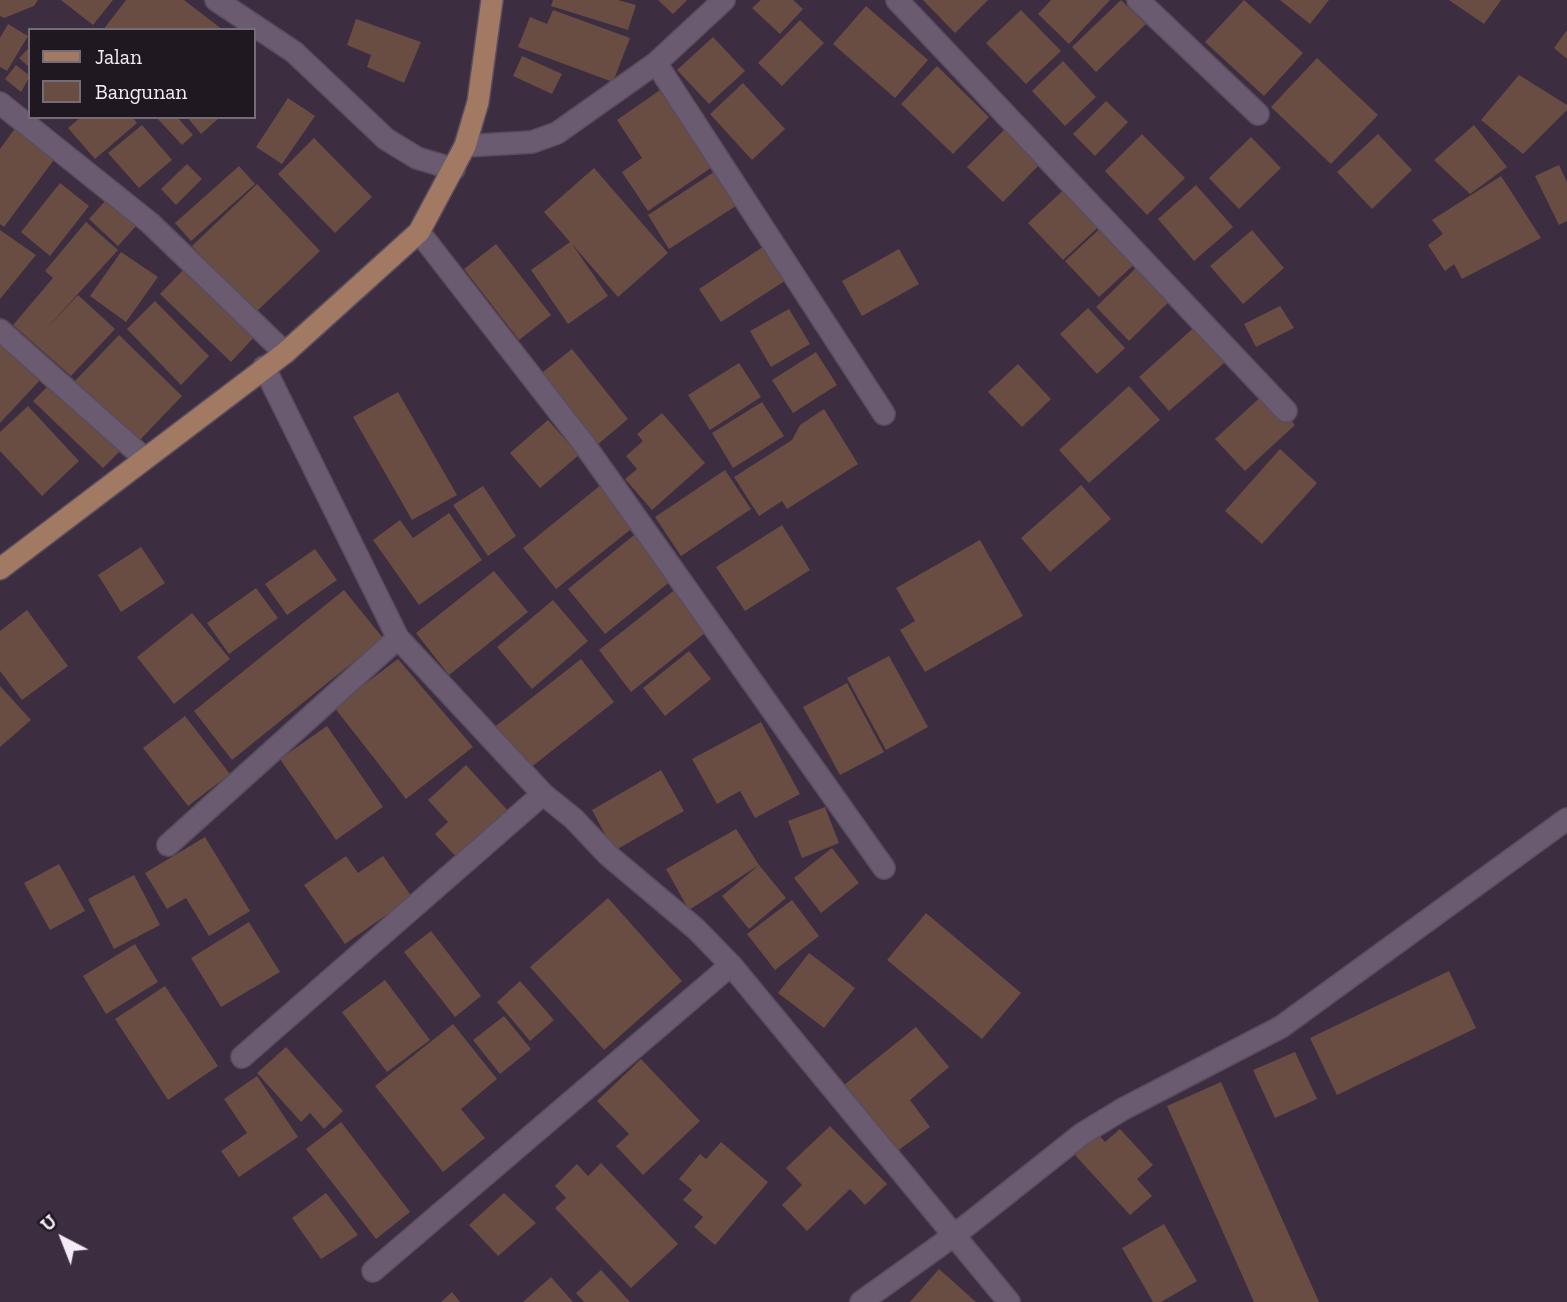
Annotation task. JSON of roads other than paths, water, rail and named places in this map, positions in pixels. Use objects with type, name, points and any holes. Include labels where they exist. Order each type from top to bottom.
[{"type":"main road","points":[[0,569],[285,353],[419,232],[454,169],[478,102],[492,0]]},
{"type":"street","points":[[216,0],[294,52],[386,139],[418,158],[454,169]]},
{"type":"street","points":[[464,146],[545,139],[656,63],[724,0]]},
{"type":"street","points":[[897,0],[1286,411]]},
{"type":"street","points":[[1138,0],[1258,114]]},
{"type":"street","points":[[656,63],[884,414]]},
{"type":"street","points":[[0,103],[144,218],[285,353]]},
{"type":"street","points":[[419,232],[576,433],[884,868]]},
{"type":"street","points":[[0,330],[144,458]]},
{"type":"street","points":[[264,367],[398,638],[543,794],[574,819],[608,855],[696,929],[731,965],[956,1234],[1009,1302]]},
{"type":"street","points":[[168,845],[398,638]]},
{"type":"street","points":[[242,1057],[543,794]]},
{"type":"street","points":[[861,1302],[956,1234],[1082,1134],[1123,1109],[1281,1027],[1567,819]]},
{"type":"street","points":[[373,1271],[731,965]]}]
